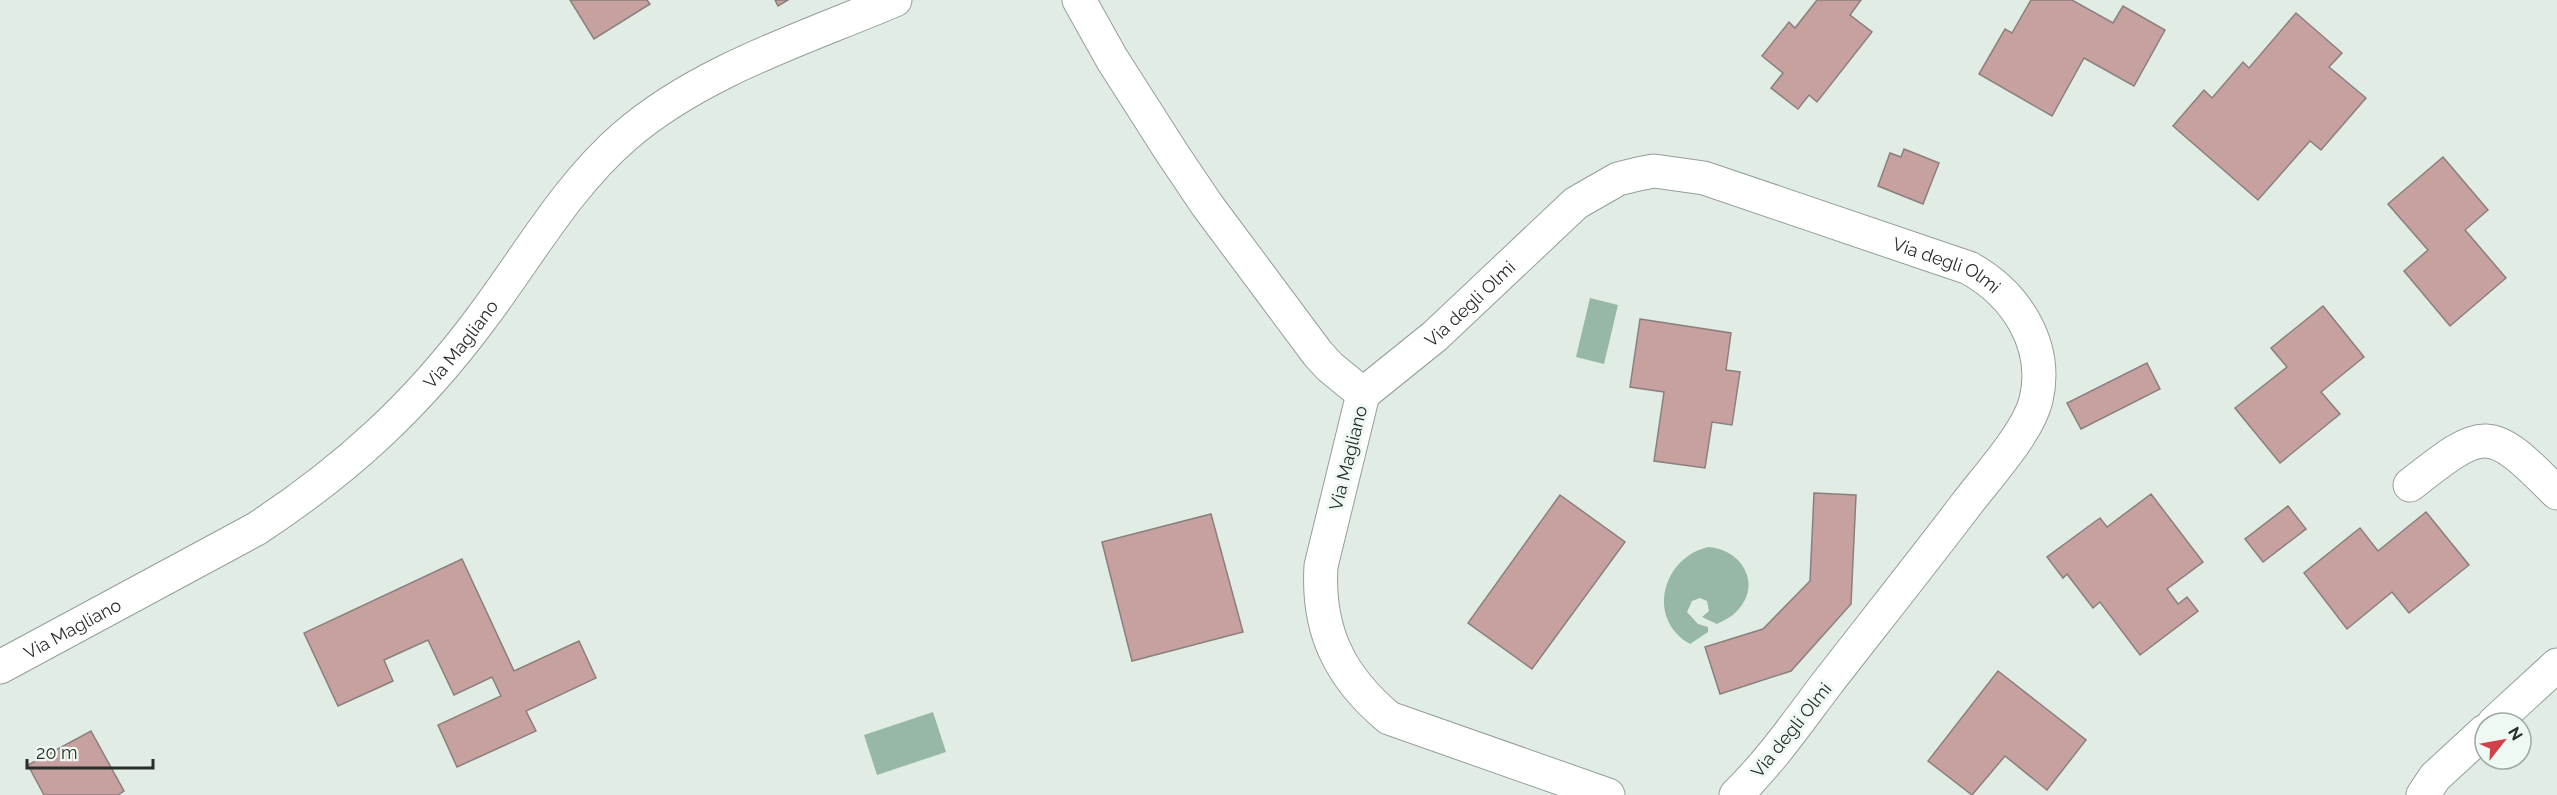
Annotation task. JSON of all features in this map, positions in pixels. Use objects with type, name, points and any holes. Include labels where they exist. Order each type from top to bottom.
[{"type":"street","name":"Via Magliano","points":[[0,667],[256,529],[290,507],[359,454],[392,423],[452,356],[583,179],[625,136],[652,115],[708,81],[735,68],[895,0]]},
{"type":"street","name":"Via Magliano","points":[[1079,0],[1140,103],[1214,214],[1318,354],[1363,394],[1321,566],[1319,593],[1325,624],[1336,655],[1351,680],[1366,699],[1389,718],[1608,795]]},
{"type":"street","name":"Via degli Olmi","points":[[1363,394],[1435,336],[1576,203],[1618,179],[1654,171],[1704,178],[1969,268],[1998,287],[2017,310],[2035,347],[2038,372],[2037,392],[2027,422],[1776,749],[1736,795]]},
{"type":"street","points":[[2410,485],[2459,447],[2473,441],[2486,440],[2501,444],[2516,452],[2557,493]]},
{"type":"street","points":[[2507,711],[2557,665]]},
{"type":"street","points":[[2423,795],[2435,777],[2473,742]]},
{"type":"shaded area","points":[[1590,298],[1618,305],[1604,364],[1576,357]]},
{"type":"shaded area","points":[[1708,547],[1720,549],[1739,561],[1745,570],[1748,590],[1745,601],[1737,611],[1717,624],[1702,617],[1709,611],[1707,601],[1700,598],[1692,601],[1687,612],[1698,624],[1708,627],[1708,632],[1690,644],[1676,633],[1668,620],[1664,605],[1665,590],[1670,576],[1680,563],[1692,553]]},
{"type":"shaded area","points":[[933,712],[946,752],[877,775],[864,735]]},
{"type":"building","points":[[570,0],[647,0],[650,4],[594,39]]},
{"type":"building","points":[[775,0],[788,0],[778,6]]},
{"type":"building","points":[[1817,0],[1861,0],[1850,15],[1872,32],[1817,102],[1809,95],[1798,109],[1771,88],[1783,73],[1762,56],[1789,22],[1795,28]]},
{"type":"building","points":[[2031,0],[2072,0],[2113,23],[2123,6],[2165,30],[2134,86],[2084,58],[2052,116],[1979,74],[2005,29],[2012,33]]},
{"type":"building","points":[[2296,13],[2342,53],[2329,67],[2366,98],[2321,150],[2310,141],[2258,200],[2173,126],[2204,90],[2212,98],[2243,62],[2249,68]]},
{"type":"building","points":[[1904,149],[1939,163],[1923,204],[1878,186],[1890,153],[1901,157]]},
{"type":"building","points":[[2443,157],[2488,210],[2465,230],[2506,278],[2450,326],[2404,271],[2428,250],[2388,204]]},
{"type":"building","points":[[2323,306],[2364,357],[2321,392],[2340,414],[2280,463],[2235,408],[2287,367],[2271,348]]},
{"type":"building","points":[[1640,319],[1731,333],[1726,370],[1740,372],[1732,425],[1712,422],[1705,468],[1654,461],[1664,392],[1630,387]]},
{"type":"building","points":[[2147,363],[2160,389],[2081,429],[2067,403]]},
{"type":"building","points":[[1814,493],[1856,495],[1851,604],[1791,671],[1720,694],[1705,647],[1763,629],[1810,581]]},
{"type":"building","points":[[2151,494],[2203,562],[2167,589],[2178,604],[2187,597],[2198,611],[2140,655],[2100,602],[2093,608],[2067,574],[2063,578],[2047,557],[2100,518],[2107,527]]},
{"type":"building","points":[[1560,495],[1625,542],[1532,669],[1468,623]]},
{"type":"building","points":[[2288,506],[2306,529],[2263,562],[2245,539]]},
{"type":"building","points":[[2426,512],[2469,565],[2409,613],[2392,592],[2347,629],[2304,573],[2360,528],[2378,551]]},
{"type":"building","points":[[1211,514],[1243,632],[1132,661],[1102,542]]},
{"type":"building","points":[[462,559],[514,671],[579,641],[596,678],[526,711],[536,731],[457,767],[438,725],[501,696],[492,677],[454,695],[428,640],[384,660],[393,681],[338,706],[304,633]]},
{"type":"building","points":[[1998,671],[2086,740],[2047,790],[2005,756],[1972,795],[1928,761]]},
{"type":"building","points":[[91,731],[124,791],[118,795],[44,795],[28,765]]}]
